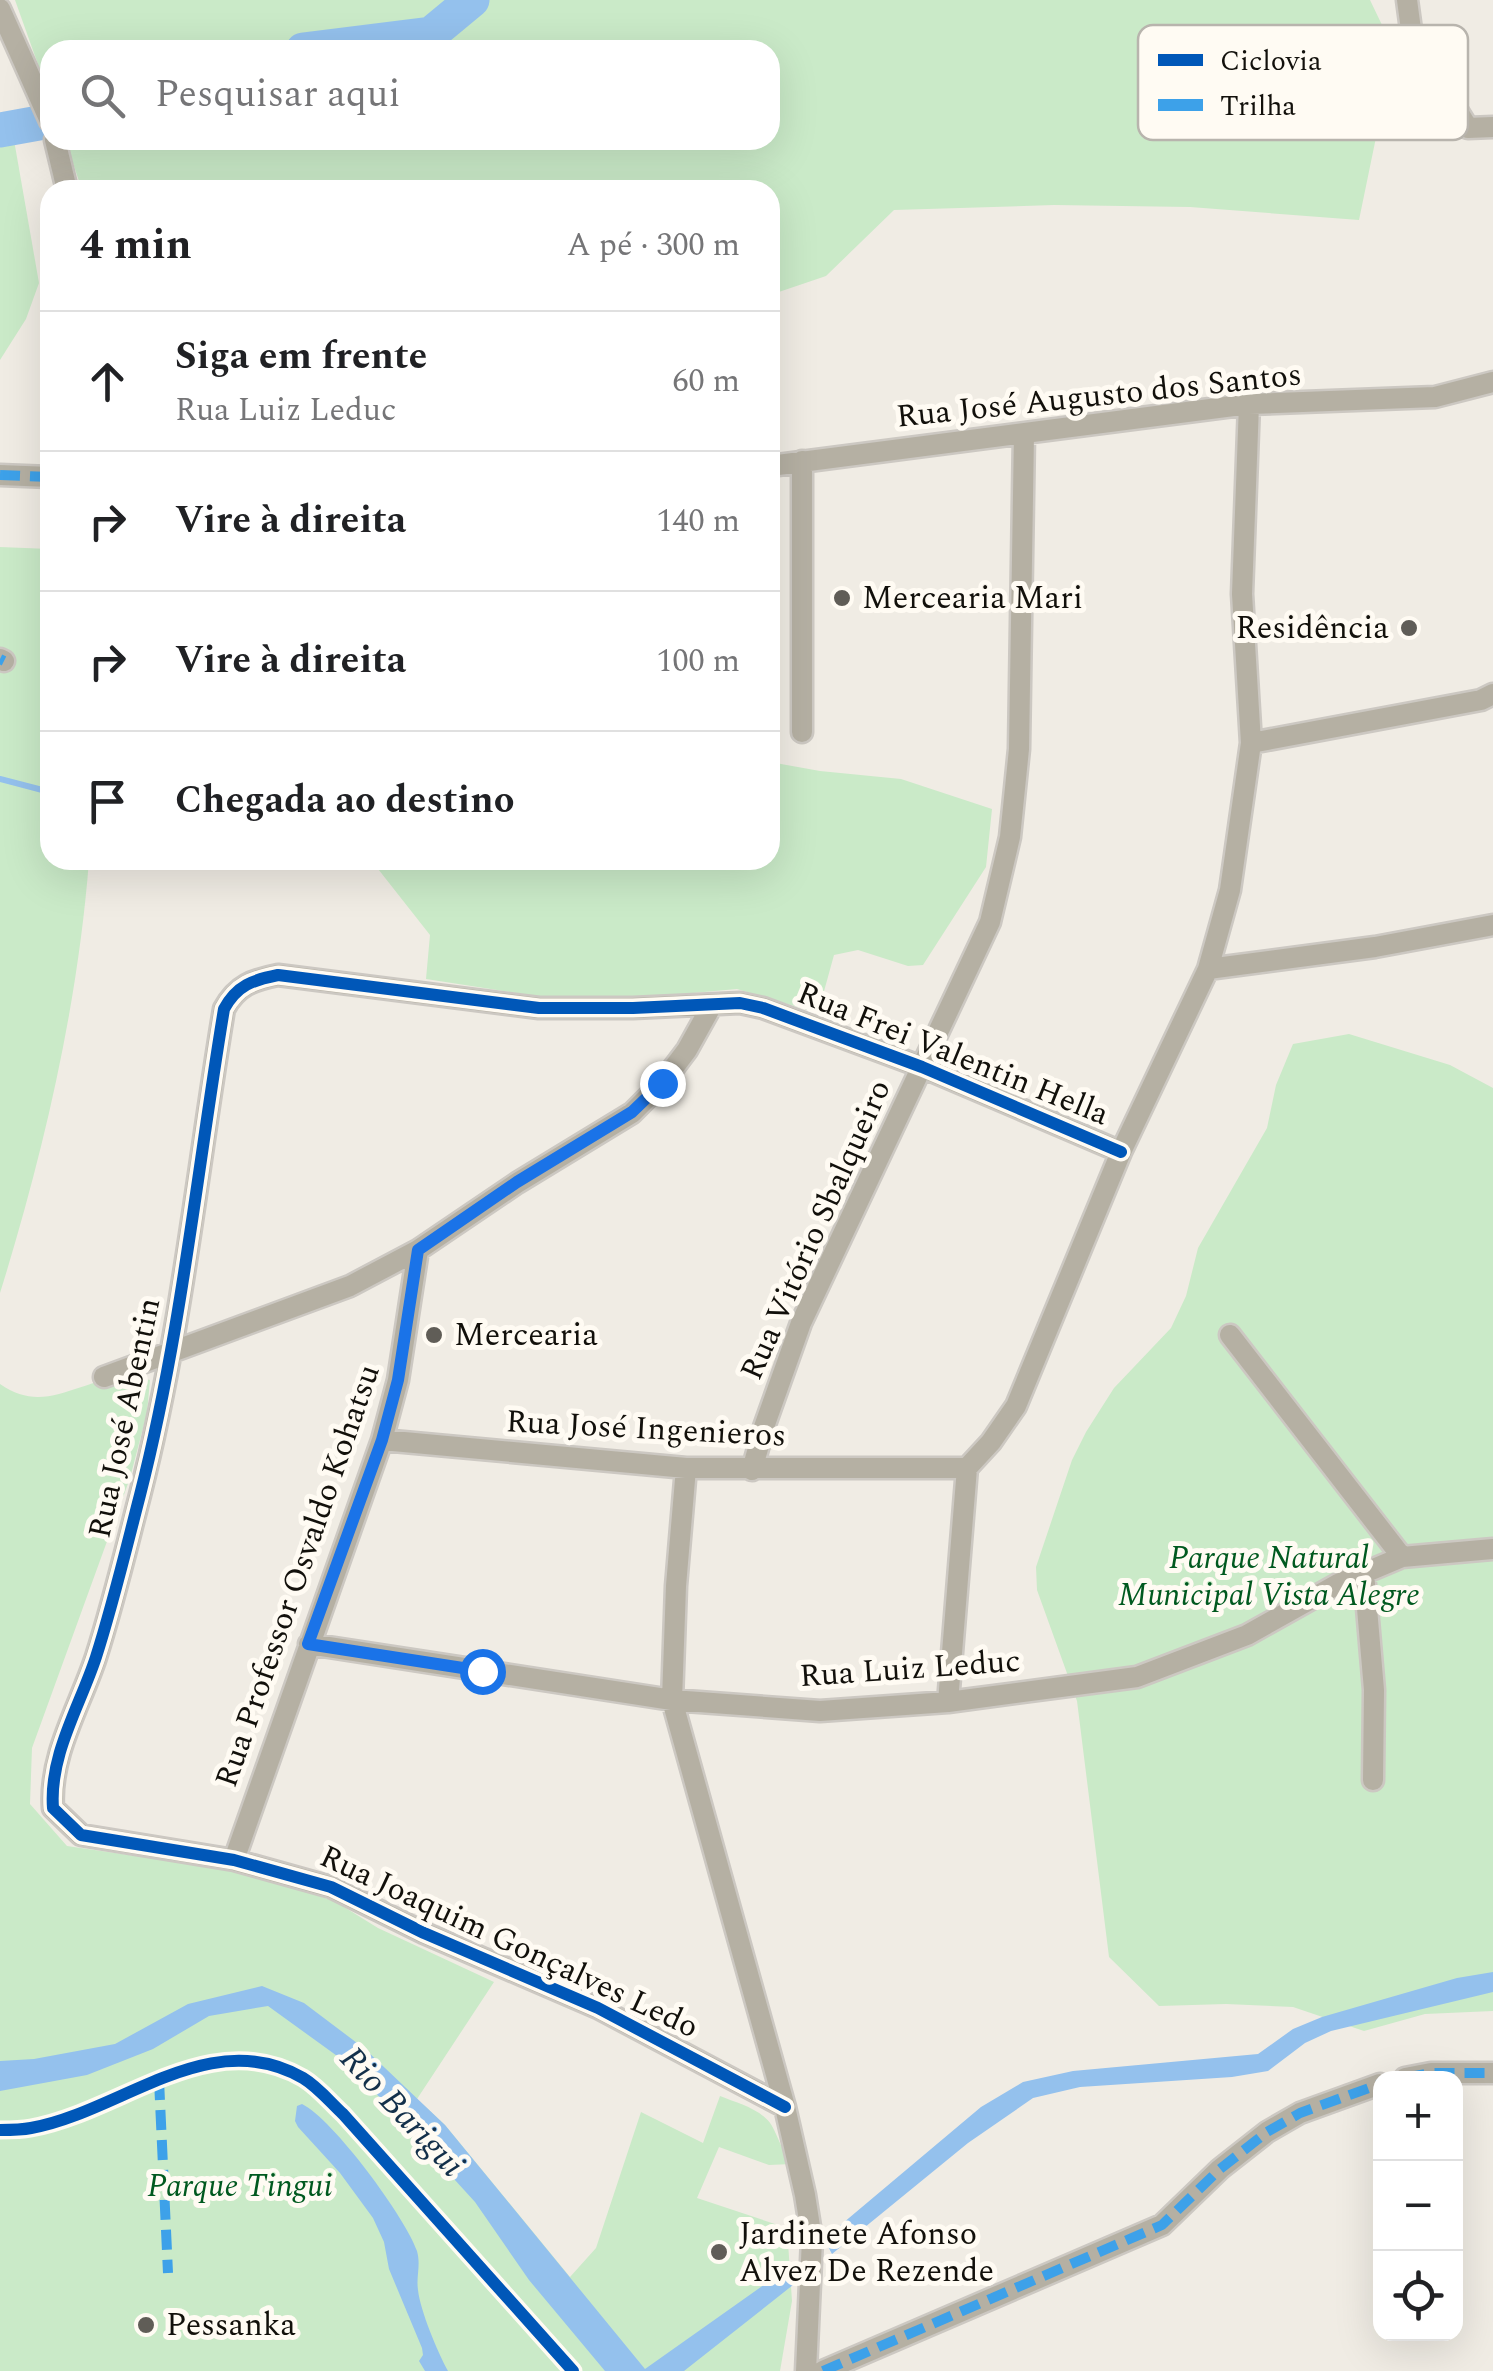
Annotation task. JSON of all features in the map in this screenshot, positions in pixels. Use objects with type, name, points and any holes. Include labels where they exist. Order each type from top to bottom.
[{"type":"street","points":[[1407,0],[1410,25]]},
{"type":"street","points":[[0,8],[40,98]]},
{"type":"street","points":[[1468,128],[1493,127]]},
{"type":"street","points":[[57,150],[65,180]]},
{"type":"street","name":"Rua José Augusto dos Santos","points":[[780,465],[1249,404],[1436,397],[1493,382]]},
{"type":"street","points":[[948,1702],[967,1468],[1016,1406],[1121,1152],[1208,969],[1230,890],[1251,743],[1242,594],[1249,404]]},
{"type":"street","name":"Rua Vitório Sbalqueiro","points":[[752,1470],[801,1323],[990,922],[1010,836],[1019,749],[1024,432]]},
{"type":"street","points":[[802,462],[802,732]]},
{"type":"street","points":[[0,475],[40,477]]},
{"type":"street","points":[[1251,743],[1481,700],[1493,694]]},
{"type":"street","points":[[1208,969],[1375,947],[1493,925]]},
{"type":"street","name":"Rua Frei Valentin Hella","points":[[232,994],[251,980],[278,975],[539,1008],[740,1003],[922,1066],[1121,1152]]},
{"type":"street","name":"Rua José Abentin","points":[[81,1836],[53,1808],[51,1787],[64,1740],[96,1657],[141,1491],[171,1354],[224,1009],[232,994]]},
{"type":"street","points":[[104,1377],[350,1286],[418,1250],[517,1182],[632,1112],[662,1083],[687,1050],[712,1005]]},
{"type":"street","name":"Rua Professor Osvaldo Kohatsu","points":[[234,1860],[382,1440],[398,1380],[418,1250]]},
{"type":"street","points":[[1230,1335],[1402,1557]]},
{"type":"street","name":"Rua José Ingenieros","points":[[382,1440],[686,1468],[967,1468]]},
{"type":"street","points":[[686,1468],[672,1700],[785,2106],[812,2239],[806,2371]]},
{"type":"street","name":"Rua Luiz Leduc","points":[[308,1644],[672,1700],[820,1710],[948,1702],[1137,1677],[1247,1635],[1338,1584],[1402,1557],[1493,1549]]},
{"type":"street","points":[[1364,1573],[1374,1690],[1374,1780]]},
{"type":"street","name":"Rua Joaquim Gonçalves Ledo","points":[[81,1836],[234,1860],[331,1887],[598,2008],[785,2106]]},
{"type":"street","points":[[1463,2074],[1493,2074]]},
{"type":"street","points":[[823,2371],[1162,2226],[1220,2169],[1267,2132],[1300,2113],[1373,2086]]},
{"type":"green space","points":[[15,0],[1370,0],[1382,25],[1138,25],[1138,140],[1375,140],[1359,220],[1190,207],[1054,205],[894,210],[826,276],[780,292],[780,180],[79,180],[68,150],[780,150],[780,40],[40,40],[40,70]]},
{"type":"green space","points":[[0,120],[14,140],[39,283],[26,319],[0,360]]},
{"type":"green space","points":[[0,547],[40,549],[40,870],[88,870],[76,969],[56,1079],[0,1293]]},
{"type":"green space","points":[[780,764],[901,779],[992,809],[986,867],[923,965],[908,966],[858,950],[834,955],[818,1013],[737,989],[638,998],[542,997],[426,979],[430,935],[379,870],[780,870]]},
{"type":"green space","name":"Parque Natural Municipal Vista Alegre","points":[[1349,1034],[1450,1065],[1493,1088],[1493,2011],[1425,2014],[1364,2031],[1293,2007],[1159,2006],[1109,1957],[1077,1701],[1037,1590],[1036,1567],[1072,1460],[1086,1432],[1114,1388],[1171,1328],[1186,1296],[1198,1248],[1267,1128],[1276,1085],[1293,1044]]},
{"type":"green space","name":"Parque Tingui","points":[[129,1376],[150,1380],[147,1413],[130,1478],[32,1748],[30,1804],[67,1846],[259,1874],[336,1902],[378,1928],[494,1982],[417,2099],[445,2125],[570,2277],[596,2248],[641,2112],[703,2143],[720,2096],[762,2115],[792,2164],[769,2165],[719,2147],[697,2198],[787,2228],[792,2301],[780,2371],[0,2371],[0,1384],[32,1397]]},
{"type":"water","points":[[1493,1972],[1493,1992],[1331,2031],[1305,2043],[1268,2071],[1080,2087],[1033,2098],[968,2143],[832,2254],[824,2239],[981,2107],[1023,2082],[1073,2071],[1258,2054],[1293,2029],[1322,2017],[1457,1978]]},
{"type":"water","name":"Rio Barigui","points":[[262,1986],[304,2003],[365,2049],[445,2125],[645,2369],[792,2265],[793,2285],[684,2371],[605,2371],[529,2280],[475,2202],[351,2066],[268,2006],[209,2016],[153,2049],[87,2075],[0,2091],[0,2061],[115,2044],[188,2004]]},
{"type":"water","points":[[302,2104],[349,2148],[410,2236],[418,2256],[422,2309],[448,2371],[425,2371],[419,2361],[422,2348],[389,2269],[384,2242],[373,2218],[340,2173],[298,2127],[297,2106]]},
{"type":"waterway","points":[[383,40],[431,34],[472,0]]},
{"type":"waterway","points":[[0,130],[40,123]]},
{"type":"waterway","points":[[0,779],[40,789]]},
{"type":"marked path","points":[[0,475],[40,477]]},
{"type":"marked path","points":[[0,659],[4,661]]},
{"type":"marked path","points":[[1463,2073],[1493,2073]]},
{"type":"marked path","points":[[159,2080],[168,2273]]},
{"type":"marked path","points":[[823,2371],[1162,2225],[1220,2169],[1267,2132],[1300,2113],[1373,2087]]},
{"type":"cycle path","points":[[785,2107],[598,2008],[424,1933],[331,1887],[234,1860],[81,1835],[53,1808],[61,1750],[102,1637],[154,1435],[177,1314],[224,1009],[234,994],[247,985],[278,975],[539,1008],[740,1003],[922,1067],[1121,1152]]},
{"type":"cycle path","points":[[0,2130],[27,2129],[65,2119],[200,2066],[234,2061],[268,2064],[303,2078],[343,2114],[573,2371]]},
{"type":"place","name":"Mercearia Mari","points":[[842,598]]},
{"type":"place","name":"Residência","points":[[1409,628]]},
{"type":"place","name":"Mercearia","points":[[434,1335]]},
{"type":"place","name":"Jardinete Afonso Alvez De Rezende","points":[[719,2252]]},
{"type":"place","name":"Pessanka","points":[[146,2325]]},
{"type":"route","points":[[482,1671],[308,1644],[382,1440],[398,1380],[418,1250],[517,1182],[632,1112],[662,1083]]}]
